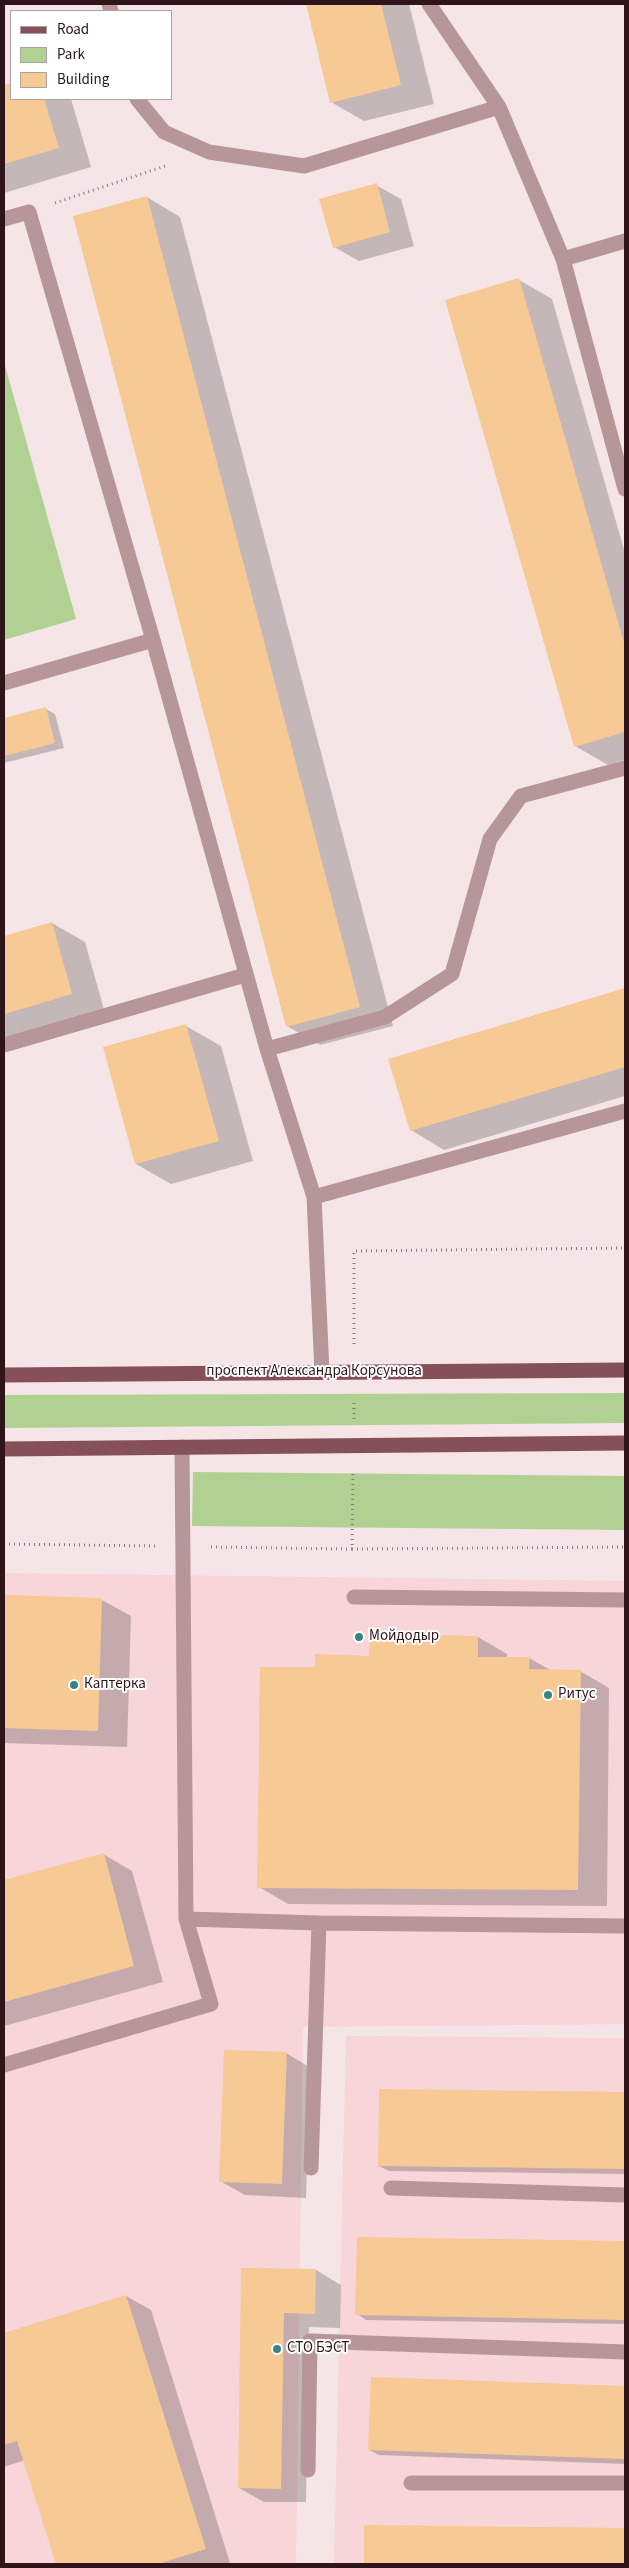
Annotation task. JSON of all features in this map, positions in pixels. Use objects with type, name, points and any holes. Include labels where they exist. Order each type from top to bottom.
[{"type":"main road","name":"проспект Александра Корсунова","points":[[4,1375],[625,1370]]},
{"type":"main road","points":[[4,1449],[625,1443]]},
{"type":"lane","points":[[429,4],[499,107],[563,259],[625,489]]},
{"type":"lane","points":[[138,100],[164,132],[209,152],[304,166],[499,107]]},
{"type":"lane","points":[[4,219],[29,212],[153,640],[245,974],[314,1197],[322,1372]]},
{"type":"lane","points":[[563,259],[625,241]]},
{"type":"lane","points":[[4,684],[153,640]]},
{"type":"lane","points":[[267,1049],[385,1017],[452,974],[490,839],[521,796],[625,768]]},
{"type":"lane","points":[[4,1045],[245,974]]},
{"type":"lane","points":[[314,1197],[625,1111]]},
{"type":"lane","points":[[4,2065],[211,2004],[186,1919],[182,1447]]},
{"type":"lane","points":[[354,1597],[625,1600]]},
{"type":"lane","points":[[186,1919],[319,1923],[625,1926]]},
{"type":"lane","points":[[311,2168],[319,1923]]},
{"type":"lane","points":[[391,2188],[625,2195]]},
{"type":"lane","points":[[308,2470],[310,2341],[625,2352]]},
{"type":"lane","points":[[411,2483],[625,2483]]},
{"type":"path","points":[[29,212],[209,152]]},
{"type":"path","points":[[352,1548],[354,1251],[625,1248]]},
{"type":"path","points":[[4,1544],[352,1548],[625,1547]]},
{"type":"shaded area","points":[[4,1573],[625,1581],[625,2024],[303,2027],[296,2564],[4,2564]]},
{"type":"shaded area","points":[[346,2036],[625,2038],[625,2564],[334,2564]]},
{"type":"green space","points":[[4,362],[76,619],[4,640]]},
{"type":"green space","points":[[625,1393],[625,1423],[4,1428],[4,1395]]},
{"type":"green space","points":[[193,1472],[625,1476],[625,1530],[192,1526]]},
{"type":"building","points":[[306,4],[381,4],[401,85],[330,103]]},
{"type":"building","points":[[10,83],[10,100],[44,100],[59,148],[4,164],[4,85]]},
{"type":"building","points":[[377,183],[390,232],[333,248],[319,199]]},
{"type":"building","points":[[147,196],[360,1007],[286,1027],[73,216]]},
{"type":"building","points":[[519,278],[625,646],[625,732],[574,747],[445,300]]},
{"type":"building","points":[[46,707],[55,743],[4,756],[4,718]]},
{"type":"building","points":[[52,922],[72,994],[4,1014],[4,936]]},
{"type":"building","points":[[625,988],[625,1067],[410,1131],[388,1059]]},
{"type":"building","points":[[186,1024],[219,1141],[135,1164],[103,1047]]},
{"type":"building","points":[[4,1595],[102,1598],[98,1731],[4,1728]]},
{"type":"building","points":[[370,1634],[478,1636],[478,1657],[530,1657],[529,1669],[581,1670],[578,1890],[257,1888],[260,1667],[315,1667],[315,1654],[369,1656]]},
{"type":"building","points":[[104,1853],[134,1966],[4,2002],[4,1880]]},
{"type":"building","points":[[224,2050],[287,2052],[282,2184],[219,2182]]},
{"type":"building","points":[[379,2089],[625,2092],[625,2169],[378,2166]]},
{"type":"building","points":[[357,2237],[625,2241],[625,2320],[355,2315]]},
{"type":"building","points":[[241,2268],[316,2269],[315,2314],[284,2313],[281,2489],[238,2488]]},
{"type":"building","points":[[126,2295],[206,2549],[158,2564],[56,2564],[17,2441],[4,2445],[4,2333]]},
{"type":"building","points":[[371,2377],[625,2386],[625,2459],[368,2450]]},
{"type":"building","points":[[364,2525],[625,2528],[625,2564],[364,2564]]},
{"type":"place","name":"Мойдодыр","points":[[359,1637]]},
{"type":"place","name":"Каптерка","points":[[74,1685]]},
{"type":"place","name":"Ритус","points":[[548,1695]]},
{"type":"place","name":"СТО БЭСТ","points":[[277,2349]]}]
